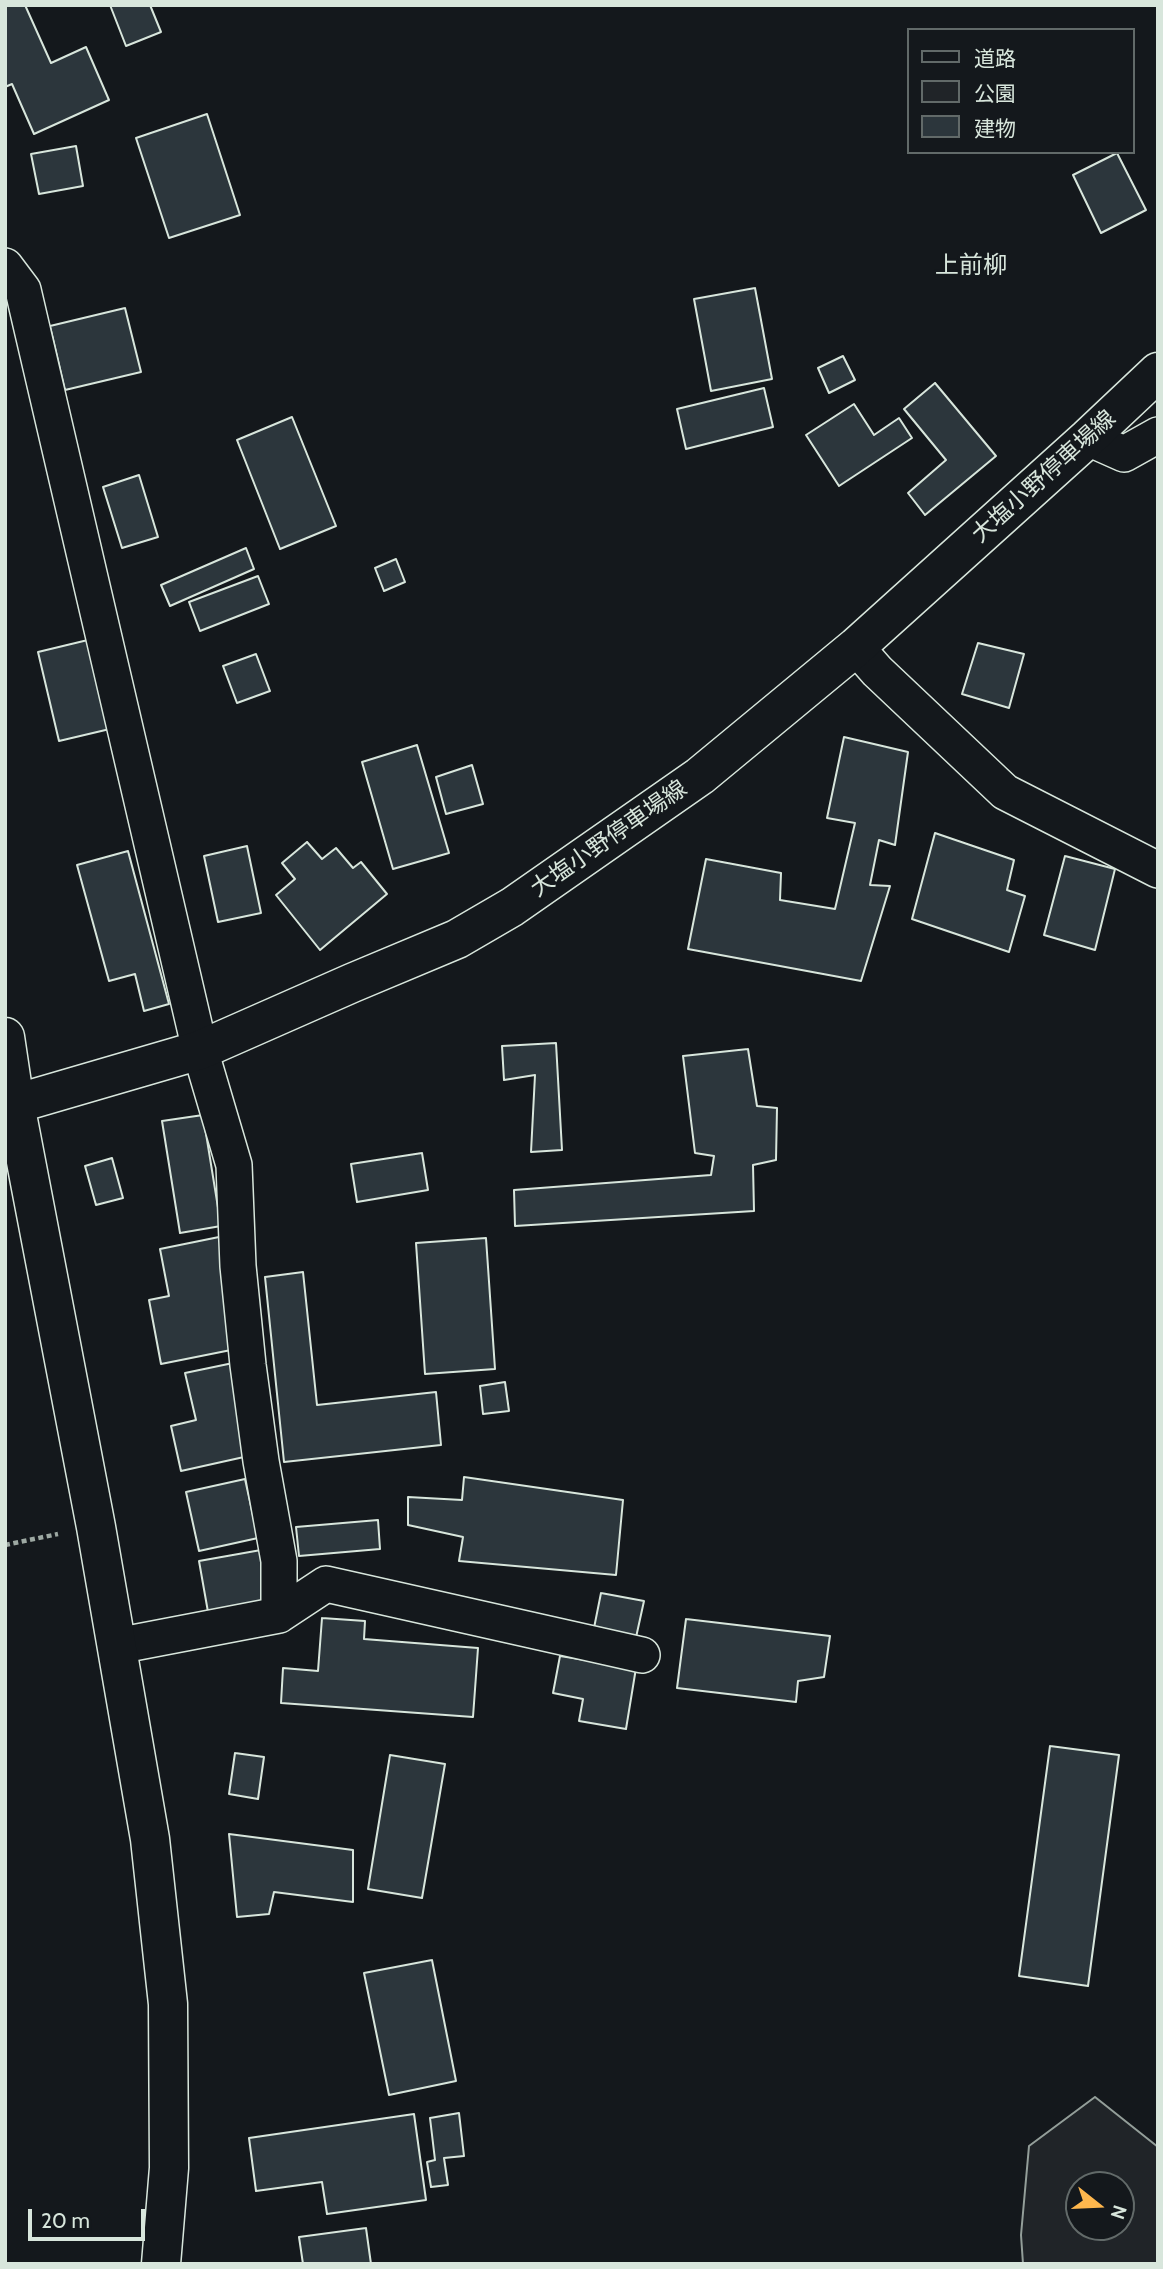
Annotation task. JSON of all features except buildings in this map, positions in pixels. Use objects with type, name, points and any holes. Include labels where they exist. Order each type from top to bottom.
[{"type":"main road","name":"大塩小野停車場線","points":[[15,1104],[200,1050],[457,939],[512,907],[699,776],[856,647],[1158,372]]},
{"type":"main road","points":[[5,1037],[15,1104],[96,1527],[150,1839],[167,2004],[169,2168],[162,2264]]},
{"type":"street","points":[[5,267],[23,290],[200,1050],[234,1165],[238,1266],[248,1364],[261,1461],[279,1561],[278,1615]]},
{"type":"street","points":[[1088,438],[1124,454],[1158,435]]},
{"type":"street","points":[[856,647],[877,671],[1005,792],[1158,870]]},
{"type":"street","points":[[117,1646],[278,1615],[326,1584],[642,1655]]},
{"type":"path","points":[[5,1545],[96,1527]]},
{"type":"green space","points":[[1095,2097],[1158,2147],[1158,2264],[1023,2264],[1021,2235],[1029,2146]]},
{"type":"district","name":"上前柳","points":[[971,266]]}]
